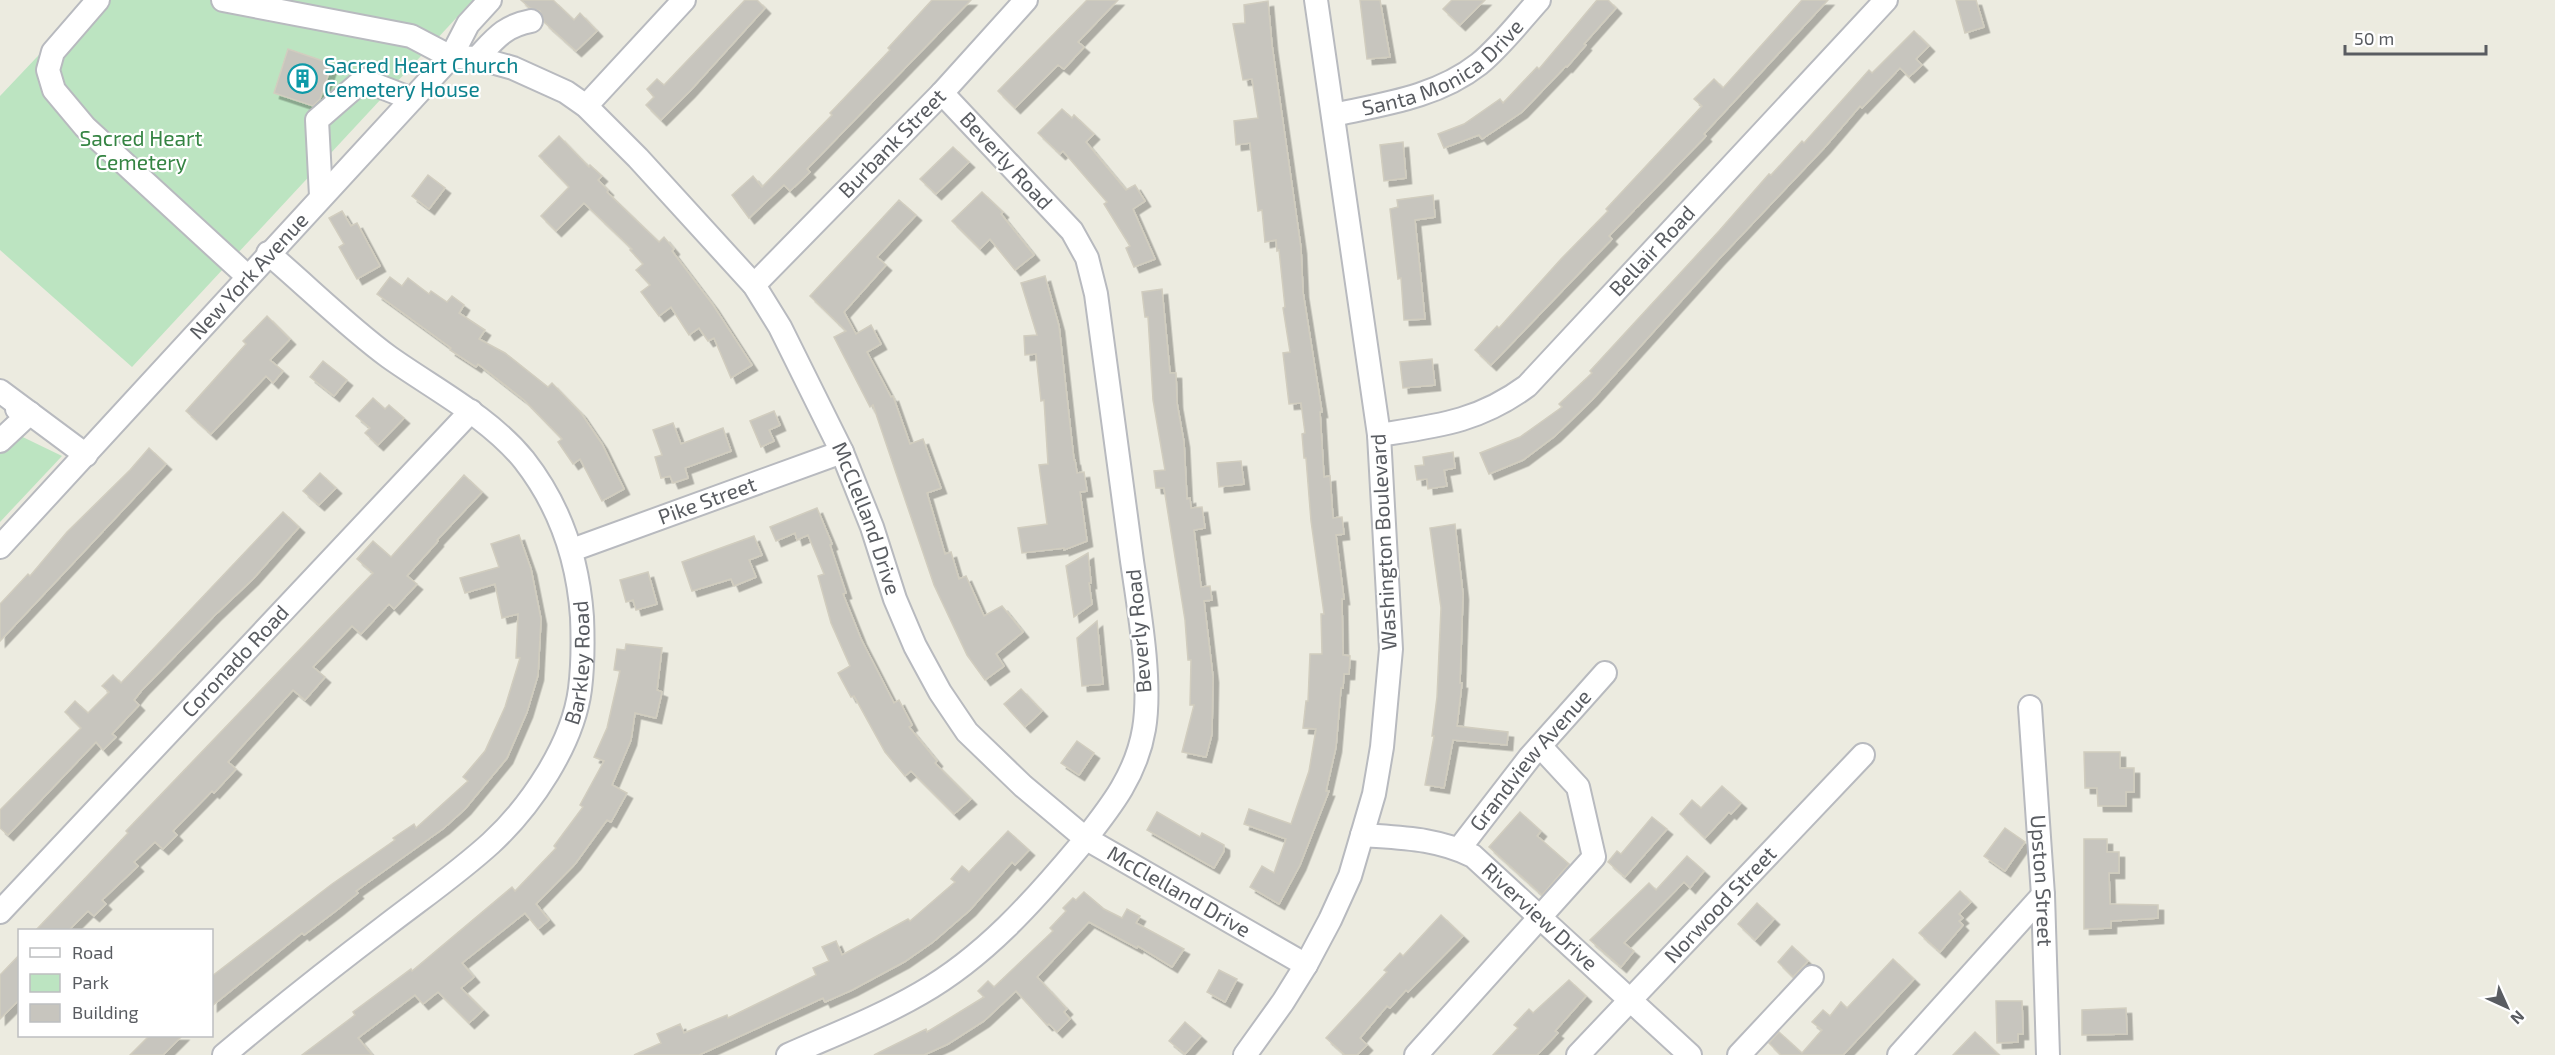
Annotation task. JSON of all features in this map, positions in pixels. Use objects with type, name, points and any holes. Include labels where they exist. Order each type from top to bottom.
[{"type":"street","points":[[98,0],[52,52],[48,70],[54,90],[84,127],[247,276]]},
{"type":"street","points":[[223,0],[411,36],[451,57]]},
{"type":"street","name":"New York Avenue","points":[[0,547],[268,253],[451,57],[468,24],[490,0]]},
{"type":"street","points":[[586,106],[684,0]]},
{"type":"street","name":"Burbank Street","points":[[754,285],[942,93],[1026,0]]},
{"type":"street","name":"Washington Boulevard","points":[[1245,1055],[1306,965],[1350,876],[1374,794],[1380,759],[1391,649],[1379,435],[1316,0]]},
{"type":"street","name":"Santa Monica Drive","points":[[1333,115],[1420,96],[1451,82],[1481,62],[1539,0]]},
{"type":"street","name":"Bellair Road","points":[[1379,435],[1440,426],[1473,416],[1503,404],[1527,386],[1886,0]]},
{"type":"street","points":[[477,58],[513,24],[531,21]]},
{"type":"street","name":"McClelland Drive","points":[[451,57],[477,58],[513,68],[566,92],[586,106],[639,158],[754,285],[780,327],[842,452],[872,527],[895,599],[915,646],[940,692],[967,732],[1023,786],[1085,838],[1306,965]]},
{"type":"street","points":[[321,196],[317,120],[363,80],[412,99]]},
{"type":"street","name":"Beverly Road","points":[[788,1055],[878,1016],[922,993],[958,969],[999,935],[1044,889],[1111,808],[1130,777],[1140,751],[1144,727],[1146,693],[1140,622],[1096,294],[1087,258],[1072,231],[942,93]]},
{"type":"street","name":"Barkley Road","points":[[224,1055],[288,1000],[493,842],[549,772],[567,734],[580,690],[582,627],[580,593],[572,550],[552,501],[523,459],[471,411],[387,355],[268,253]]},
{"type":"street","points":[[0,391],[86,455]]},
{"type":"street","points":[[0,403],[30,414]]},
{"type":"street","name":"Coronado Road","points":[[0,912],[471,411]]},
{"type":"street","points":[[0,441],[30,414]]},
{"type":"street","name":"Pike Street","points":[[572,550],[842,452]]},
{"type":"street","name":"Grandview Avenue","points":[[1459,849],[1484,814],[1540,746],[1605,673]]},
{"type":"street","name":"Upston Street","points":[[2030,707],[2043,895],[2048,1055]]},
{"type":"street","points":[[1416,1055],[1594,857],[1578,787],[1540,746]]},
{"type":"street","name":"Norwood Street","points":[[1578,1055],[1863,755]]},
{"type":"street","name":"Riverview Drive","points":[[1362,835],[1428,840],[1459,849],[1473,856],[1690,1055]]},
{"type":"street","points":[[1899,1055],[2043,895]]},
{"type":"street","points":[[1739,1055],[1812,977]]},
{"type":"green space","name":"Sacred Heart Cemetery","points":[[91,0],[473,0],[132,367],[0,250],[0,96]]},
{"type":"green space","points":[[0,426],[62,456],[0,522]]},
{"type":"building","points":[[521,0],[553,0],[574,20],[580,13],[597,31],[576,51],[544,22],[540,11],[530,8]]},
{"type":"building","points":[[745,0],[757,0],[765,8],[661,120],[646,105],[654,97],[647,89],[657,79],[664,85]]},
{"type":"building","points":[[932,0],[971,0],[807,169],[810,172],[790,191],[784,185],[749,218],[732,195],[753,176],[762,187],[832,115],[830,113],[890,50],[888,48]]},
{"type":"building","points":[[1087,0],[1118,0],[1078,42],[1084,47],[1064,69],[1058,65],[1015,108],[998,91]]},
{"type":"building","points":[[1360,0],[1380,0],[1390,57],[1367,59]]},
{"type":"building","points":[[1452,0],[1485,0],[1460,25],[1443,9]]},
{"type":"building","points":[[1597,0],[1608,0],[1616,8],[1567,67],[1522,112],[1482,139],[1479,135],[1444,148],[1438,134],[1464,124],[1500,99],[1503,103],[1537,67],[1539,69]]},
{"type":"building","points":[[1802,0],[1828,0],[1704,134],[1706,136],[1609,236],[1612,239],[1491,365],[1475,350],[1497,326],[1499,328],[1608,211],[1606,209],[1702,106],[1694,99],[1714,79],[1723,88]]},
{"type":"building","points":[[1956,0],[1976,0],[1984,27],[1965,33]]},
{"type":"building","points":[[1268,1],[1272,45],[1301,248],[1303,292],[1322,412],[1320,412],[1324,477],[1330,476],[1333,518],[1342,517],[1344,534],[1336,535],[1344,599],[1342,599],[1343,655],[1350,656],[1349,674],[1344,674],[1343,688],[1341,688],[1336,747],[1326,791],[1329,791],[1300,865],[1279,904],[1250,887],[1262,866],[1274,873],[1286,839],[1244,824],[1249,809],[1291,824],[1309,771],[1316,729],[1303,728],[1306,701],[1308,701],[1310,654],[1322,654],[1321,614],[1324,614],[1311,521],[1306,458],[1304,458],[1302,434],[1305,433],[1301,403],[1289,404],[1283,353],[1290,352],[1283,308],[1285,307],[1279,250],[1277,251],[1276,240],[1265,242],[1262,210],[1258,211],[1250,143],[1236,145],[1234,121],[1258,118],[1252,79],[1243,80],[1233,24],[1245,23],[1244,5]]},
{"type":"building","points":[[1914,31],[1929,46],[1916,59],[1922,65],[1909,77],[1900,68],[1862,108],[1860,106],[1592,400],[1555,436],[1523,460],[1489,474],[1480,453],[1520,437],[1562,407],[1559,404],[1592,373],[1590,371],[1769,174],[1771,175],[1802,141],[1804,143],[1869,70],[1872,73]]},
{"type":"building","name":"Sacred Heart Church Cemetery House","points":[[288,49],[332,64],[320,99],[313,106],[274,93]]},
{"type":"building","points":[[1062,109],[1072,118],[1074,115],[1094,134],[1086,142],[1126,190],[1135,185],[1145,201],[1133,209],[1155,259],[1134,267],[1126,248],[1130,246],[1104,204],[1107,202],[1063,151],[1060,154],[1038,133]]},
{"type":"building","points":[[559,136],[589,167],[590,165],[602,176],[598,180],[608,190],[607,192],[659,242],[664,237],[713,305],[752,365],[731,378],[714,338],[708,341],[699,328],[689,335],[671,307],[659,316],[641,292],[650,285],[636,270],[643,264],[630,250],[632,249],[584,203],[556,231],[541,216],[569,187],[539,156]]},
{"type":"building","points":[[1403,142],[1406,178],[1384,181],[1380,145]]},
{"type":"building","points":[[953,147],[969,162],[936,194],[920,179]]},
{"type":"building","points":[[428,175],[445,188],[429,209],[412,196]]},
{"type":"building","points":[[982,192],[1003,212],[1001,214],[1034,255],[1015,270],[990,239],[980,249],[952,221]]},
{"type":"building","points":[[1433,195],[1435,217],[1415,220],[1425,319],[1404,320],[1401,278],[1398,279],[1390,209],[1398,207],[1397,200]]},
{"type":"building","points":[[899,200],[916,215],[877,257],[886,265],[844,312],[856,334],[871,325],[881,344],[867,352],[891,397],[893,396],[910,444],[923,439],[941,488],[927,493],[945,554],[951,552],[959,579],[966,576],[984,616],[1002,606],[1023,632],[996,654],[1004,666],[985,680],[967,655],[934,585],[873,405],[870,407],[834,337],[846,331],[810,296]]},
{"type":"building","points":[[342,211],[351,226],[357,223],[380,266],[357,279],[339,247],[344,244],[329,218]]},
{"type":"building","points":[[1045,276],[1059,326],[1074,460],[1077,473],[1084,472],[1087,491],[1080,492],[1087,541],[1064,550],[1064,548],[1022,553],[1018,528],[1047,524],[1039,465],[1048,464],[1044,400],[1041,401],[1036,354],[1025,355],[1024,336],[1037,335],[1021,283]]},
{"type":"building","points":[[390,277],[402,286],[408,278],[429,294],[431,291],[447,302],[452,296],[464,305],[459,313],[485,330],[479,339],[505,353],[548,387],[552,383],[581,413],[602,444],[624,489],[602,501],[580,459],[573,464],[558,442],[562,439],[524,400],[478,364],[476,367],[450,350],[451,348],[377,294]]},
{"type":"building","points":[[1162,289],[1170,373],[1176,373],[1177,403],[1184,442],[1187,499],[1190,498],[1191,508],[1202,507],[1205,528],[1194,530],[1201,587],[1210,586],[1212,600],[1204,601],[1213,677],[1212,734],[1206,757],[1182,752],[1194,705],[1190,705],[1191,660],[1188,660],[1185,620],[1164,488],[1156,488],[1154,471],[1165,470],[1153,400],[1148,317],[1145,317],[1142,292]]},
{"type":"building","points":[[267,316],[290,339],[270,360],[283,371],[273,383],[266,376],[211,434],[186,411],[246,344],[243,341]]},
{"type":"building","points":[[1432,359],[1435,385],[1403,388],[1400,362]]},
{"type":"building","points":[[323,361],[347,380],[334,396],[310,377]]},
{"type":"building","points":[[373,398],[385,409],[389,405],[404,418],[378,445],[365,433],[370,428],[356,416]]},
{"type":"building","points":[[774,411],[780,425],[769,430],[774,441],[761,447],[750,421]]},
{"type":"building","points":[[673,423],[681,444],[723,428],[731,451],[685,468],[688,478],[673,483],[670,476],[661,478],[655,457],[662,455],[653,430]]},
{"type":"building","points":[[149,448],[166,464],[0,641],[0,604],[28,574],[30,576],[67,532]]},
{"type":"building","points":[[1453,452],[1455,468],[1444,470],[1447,486],[1428,489],[1427,479],[1417,480],[1415,466],[1424,465],[1423,457]]},
{"type":"building","points":[[1241,461],[1244,484],[1219,487],[1217,463]]},
{"type":"building","points":[[320,473],[336,488],[319,505],[303,491]]},
{"type":"building","points":[[464,475],[482,492],[407,576],[417,584],[394,609],[389,604],[361,634],[352,626],[313,667],[325,677],[305,700],[293,690],[228,762],[236,769],[173,831],[177,835],[163,849],[155,842],[134,862],[138,866],[102,900],[106,904],[94,916],[88,911],[70,929],[37,929],[128,833],[126,831],[373,573],[357,559],[373,541],[391,557]]},
{"type":"building","points":[[817,508],[832,544],[830,545],[846,593],[843,594],[861,639],[894,703],[899,700],[912,725],[909,727],[937,761],[935,763],[971,799],[954,814],[911,771],[905,776],[885,752],[854,696],[851,697],[838,673],[850,666],[831,623],[818,576],[824,574],[808,535],[797,540],[795,533],[776,541],[770,527]]},
{"type":"building","points":[[283,512],[299,527],[253,579],[142,690],[134,700],[139,705],[112,734],[116,737],[103,750],[96,742],[8,835],[0,828],[0,810],[81,728],[65,712],[75,701],[88,713],[109,692],[102,686],[113,675],[121,683]]},
{"type":"building","points":[[1455,524],[1463,594],[1460,683],[1462,683],[1457,726],[1508,732],[1507,745],[1453,740],[1444,788],[1425,785],[1434,736],[1432,736],[1437,697],[1441,608],[1430,528]]},
{"type":"building","points":[[519,535],[531,569],[541,619],[538,675],[527,712],[507,758],[465,809],[444,828],[356,891],[358,893],[337,910],[304,935],[302,933],[213,1005],[213,975],[332,884],[395,840],[393,838],[414,824],[416,828],[468,781],[463,777],[485,751],[505,707],[520,658],[516,658],[518,614],[502,618],[495,584],[465,593],[460,578],[499,567],[491,544]]},
{"type":"building","points":[[754,536],[762,555],[749,560],[756,577],[734,586],[731,579],[692,591],[682,562]]},
{"type":"building","points":[[1088,553],[1092,604],[1074,617],[1066,566]]},
{"type":"building","points":[[648,572],[657,604],[636,610],[633,600],[626,602],[620,580]]},
{"type":"building","points":[[1097,621],[1103,684],[1082,686],[1077,638]]},
{"type":"building","points":[[626,644],[662,648],[657,690],[662,692],[656,718],[635,713],[631,740],[612,785],[627,793],[611,822],[607,820],[575,864],[536,904],[549,920],[538,929],[525,913],[462,963],[474,977],[461,988],[483,1010],[469,1023],[438,992],[423,1004],[415,995],[358,1038],[372,1055],[302,1055],[355,1015],[353,1012],[411,969],[412,971],[512,887],[515,891],[556,848],[554,846],[583,807],[580,805],[604,761],[594,757],[607,728],[620,671],[614,670],[617,649],[625,650]]},
{"type":"building","points":[[1021,689],[1042,711],[1025,727],[1004,704]]},
{"type":"building","points":[[1077,741],[1094,753],[1079,775],[1061,763]]},
{"type":"building","points":[[2084,752],[2120,752],[2120,768],[2134,768],[2134,792],[2126,792],[2126,806],[2098,806],[2097,788],[2085,788]]},
{"type":"building","points":[[1722,786],[1741,803],[1731,814],[1729,812],[1705,838],[1680,814],[1692,800],[1701,808]]},
{"type":"building","points":[[1157,812],[1200,837],[1202,833],[1224,845],[1224,851],[1214,868],[1147,830]]},
{"type":"building","points":[[1520,812],[1541,831],[1537,836],[1569,864],[1542,895],[1489,847]]},
{"type":"building","points":[[1652,817],[1667,829],[1625,877],[1608,862],[1617,851],[1621,854]]},
{"type":"building","points":[[2005,828],[2025,842],[2005,871],[1984,856]]},
{"type":"building","points":[[1008,831],[1029,850],[1015,865],[1012,862],[970,910],[933,942],[904,962],[852,990],[825,1002],[823,998],[699,1055],[634,1055],[661,1043],[657,1034],[680,1024],[684,1033],[727,1015],[728,1018],[816,975],[813,968],[829,961],[822,947],[836,941],[842,955],[908,919],[910,921],[955,882],[951,879],[962,866],[969,872]]},
{"type":"building","points":[[2084,839],[2107,839],[2107,852],[2119,852],[2119,873],[2109,873],[2110,904],[2158,905],[2158,918],[2111,921],[2111,928],[2084,929]]},
{"type":"building","points":[[1687,856],[1704,871],[1690,888],[1684,882],[1624,943],[1634,951],[1621,967],[1590,940],[1649,883],[1656,890]]},
{"type":"building","points":[[1960,891],[1971,902],[1959,914],[1963,918],[1959,921],[1963,925],[1940,952],[1919,933]]},
{"type":"building","points":[[1084,892],[1104,909],[1122,918],[1127,909],[1140,916],[1136,923],[1184,949],[1172,967],[1138,946],[1137,948],[1089,922],[1037,977],[1067,1009],[1064,1012],[1070,1019],[1057,1032],[1049,1024],[1047,1025],[1016,991],[984,1021],[948,1044],[924,1055],[874,1055],[926,1029],[927,1032],[984,997],[978,991],[988,981],[994,987],[1053,931],[1050,928],[1066,911],[1063,908],[1073,898],[1076,900]]},
{"type":"building","points":[[1757,903],[1774,919],[1755,940],[1738,924]]},
{"type":"building","points":[[1441,915],[1463,936],[1408,992],[1406,990],[1390,1008],[1387,1006],[1360,1038],[1367,1045],[1357,1055],[1345,1055],[1326,1038],[1387,972],[1384,970],[1400,953],[1403,956]]},
{"type":"building","points":[[1792,946],[1808,961],[1793,977],[1778,962]]},
{"type":"building","points":[[18,956],[18,1001],[0,1019],[0,975]]},
{"type":"building","points":[[1893,959],[1914,979],[1843,1055],[1781,1055],[1769,1043],[1779,1032],[1802,1053],[1822,1030],[1812,1022],[1823,1010],[1830,1016],[1841,1002],[1847,1008]]},
{"type":"building","points":[[1219,970],[1237,979],[1225,1002],[1207,992]]},
{"type":"building","points":[[1569,980],[1586,996],[1555,1031],[1558,1033],[1537,1055],[1493,1055],[1518,1028],[1514,1025],[1529,1009],[1533,1013]]},
{"type":"building","points":[[1996,1001],[2022,1001],[2023,1034],[2018,1034],[2018,1042],[1997,1043]]},
{"type":"building","points":[[2126,1008],[2127,1034],[2082,1035],[2082,1010]]},
{"type":"building","points":[[1185,1022],[1201,1036],[1185,1054],[1169,1041]]},
{"type":"building","points":[[1975,1032],[1999,1055],[1953,1055]]},
{"type":"building","points":[[148,1037],[181,1037],[163,1055],[130,1055]]},
{"type":"place","name":"Sacred Heart Church Cemetery House","points":[[303,78]]}]
